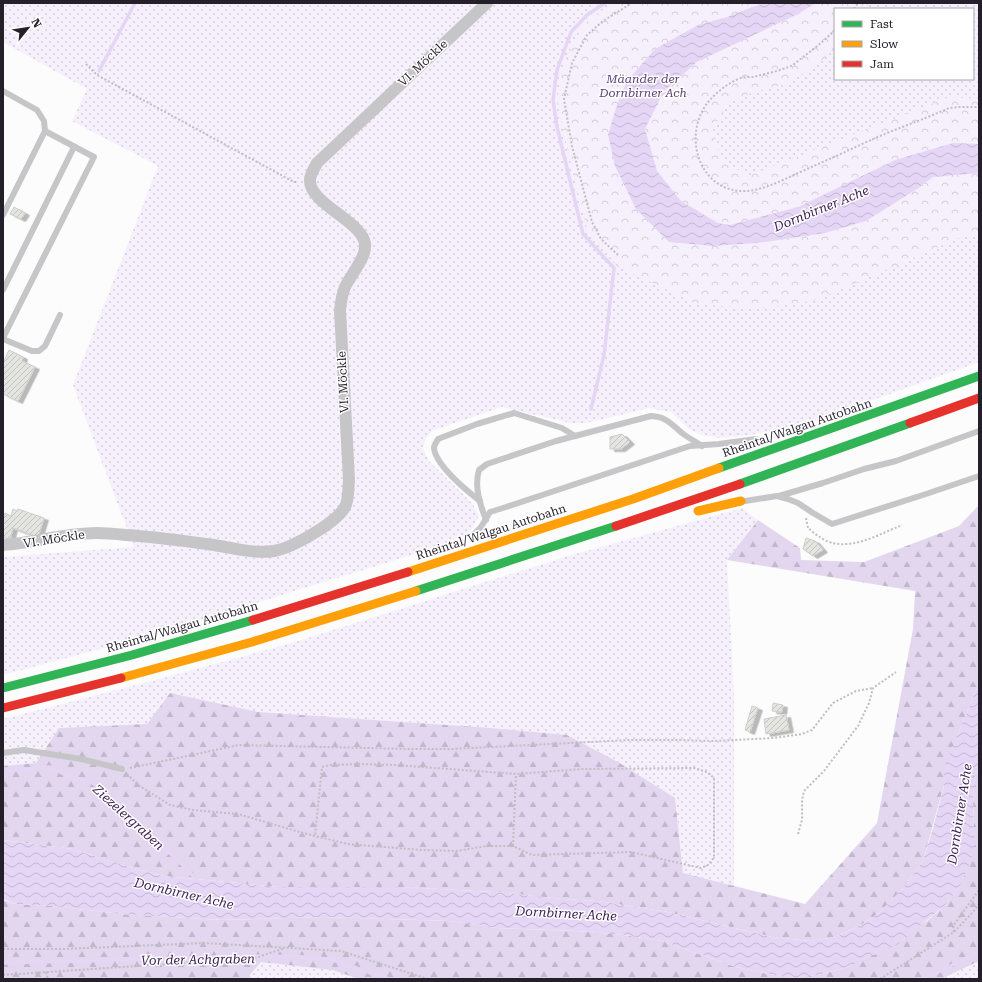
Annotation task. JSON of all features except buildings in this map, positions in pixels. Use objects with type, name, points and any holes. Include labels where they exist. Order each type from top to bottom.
[{"type":"highway","name":"Rheintal/Walgau Autobahn","points":[[3,688],[132,655],[398,575],[633,499],[979,376]]},
{"type":"highway","points":[[3,708],[134,675],[310,624],[416,591],[627,522],[866,440],[979,398]]},
{"type":"highway","points":[[793,432],[859,419]]},
{"type":"highway","points":[[690,512],[741,501]]},
{"type":"highway","points":[[627,522],[643,526],[670,517]]},
{"type":"highway","points":[[398,575],[422,559],[437,553]]},
{"type":"street","name":"VI. Möckle","points":[[3,545],[96,533],[166,538],[255,551],[274,551],[295,545],[317,531],[339,514],[348,498],[349,480],[340,310],[345,287],[366,250],[364,240],[356,228],[318,197],[310,181],[311,173],[317,164],[487,3]]},
{"type":"lane","points":[[3,91],[37,110],[44,120],[45,132],[3,215]]},
{"type":"lane","points":[[45,132],[94,157],[3,339],[32,351],[39,351],[45,346],[60,315]]},
{"type":"lane","points":[[3,290],[74,147]]},
{"type":"lane","points":[[480,501],[447,470],[436,455],[434,446],[438,438],[477,424],[514,414],[562,428],[575,436]]},
{"type":"lane","points":[[486,520],[480,501],[476,478],[479,470],[487,464],[556,441],[651,416],[660,417],[670,421],[683,433],[702,446]]},
{"type":"lane","points":[[741,501],[777,496],[823,483],[864,469],[896,461],[979,431]]},
{"type":"lane","points":[[468,539],[481,527],[490,512],[690,446],[702,446],[760,438]]},
{"type":"lane","points":[[777,496],[798,503],[832,524],[979,476]]},
{"type":"lane","points":[[3,754],[24,750],[81,758],[122,769]]},
{"type":"path","points":[[618,256],[601,239],[592,222],[572,146],[564,99],[572,63],[586,35],[603,21],[632,3]]},
{"type":"path","points":[[834,31],[825,41],[792,66],[773,72],[739,79],[717,92],[708,103],[700,117],[696,140],[697,153],[706,172],[715,182],[724,188],[738,191],[753,190],[773,184],[880,136],[949,108],[979,107]]},
{"type":"path","points":[[86,64],[96,76],[294,182],[310,181]]},
{"type":"path","points":[[809,510],[805,515],[808,528],[829,542],[841,544],[856,542],[902,525]]},
{"type":"path","points":[[122,769],[239,745],[438,749],[629,740],[714,741],[774,738],[802,734],[812,730],[834,703],[856,691],[873,688],[896,672]]},
{"type":"path","points":[[798,834],[802,820],[802,800],[804,791],[824,771],[858,726],[869,703],[873,688]]},
{"type":"path","points":[[122,769],[138,785],[170,805],[193,810],[238,814],[315,836],[347,844],[422,850],[457,851],[486,846],[514,846],[532,855],[631,852],[701,868],[710,864],[714,857],[714,778],[707,772],[694,768],[582,769],[516,774],[396,765],[330,765],[322,767],[315,836]]},
{"type":"path","points":[[514,846],[516,774]]},
{"type":"path","points":[[954,932],[953,926],[979,890]]},
{"type":"path","points":[[880,979],[954,932],[979,904]]},
{"type":"path","points":[[3,949],[204,943],[341,950],[428,979]]},
{"type":"path","points":[[3,974],[256,958],[288,948]]},
{"type":"path","points":[[46,972],[48,979]]},
{"type":"green space","points":[[3,3],[979,3],[979,362],[806,424],[750,435],[719,438],[702,435],[689,429],[671,412],[649,408],[586,423],[570,423],[502,407],[432,431],[426,438],[423,448],[429,461],[473,504],[479,516],[469,534],[415,554],[152,635],[3,675],[3,557],[134,547],[73,385],[158,166],[72,121],[87,89],[3,42]]},
{"type":"green space","name":"Mäander der Dornbirner Ach","points":[[612,3],[868,3],[867,8],[834,8],[834,49],[825,58],[788,84],[756,91],[728,103],[713,129],[721,159],[748,176],[949,97],[979,99],[979,235],[966,235],[816,300],[763,309],[697,304],[617,266],[587,229],[557,102],[563,64],[584,24]]},
{"type":"green space","points":[[979,505],[979,683],[959,731],[923,861],[902,889],[879,913],[861,925],[835,937],[811,941],[772,937],[668,912],[597,901],[495,892],[402,887],[279,887],[164,876],[119,864],[73,849],[3,840],[3,766],[36,763],[59,728],[147,724],[170,693],[258,712],[491,728],[567,735],[618,762],[675,798],[683,873],[805,904],[877,823],[913,629],[915,591],[727,560],[758,520],[800,548],[801,560],[864,562],[959,526]]},
{"type":"green space","points":[[742,508],[758,520],[727,560],[734,697],[734,886],[683,873],[675,798],[618,762],[567,735],[491,728],[258,712],[170,693],[147,724],[59,728],[36,763],[3,766],[3,719],[292,643],[565,557]]},
{"type":"green space","points":[[979,766],[979,961],[941,979],[359,979],[332,970],[261,962],[250,975],[250,979],[3,979],[3,900],[16,904],[52,906],[121,914],[222,920],[322,917],[449,921],[497,928],[577,931],[623,935],[662,941],[736,967],[768,974],[795,978],[818,975],[848,967],[927,921],[944,906],[959,888],[974,826],[973,803],[975,777]]},
{"type":"green space","points":[[979,961],[979,979],[941,979]]},
{"type":"green space","points":[[261,962],[332,970],[359,979],[250,979],[250,976]]},
{"type":"water","name":"Dornbirner Ache","points":[[764,3],[816,3],[798,14],[697,62],[664,91],[645,129],[657,171],[681,201],[718,223],[730,225],[798,207],[895,160],[953,143],[979,144],[979,173],[933,177],[917,189],[866,221],[825,233],[758,243],[712,246],[669,242],[636,209],[615,166],[608,135],[616,108],[627,81],[655,49],[698,25],[727,17]]},
{"type":"water","name":"Dornbirner Ache","points":[[979,683],[979,766],[975,777],[973,803],[975,847],[959,888],[944,906],[898,944],[848,967],[818,975],[795,978],[768,974],[736,967],[662,941],[623,935],[577,931],[497,928],[449,921],[322,917],[222,920],[121,914],[52,906],[16,904],[3,899],[3,840],[73,849],[119,864],[164,876],[279,887],[402,887],[495,892],[597,901],[668,912],[772,937],[811,941],[835,937],[861,925],[879,913],[902,889],[923,861],[944,786],[944,767]]},
{"type":"waterway","points":[[99,71],[135,3]]},
{"type":"waterway","points":[[591,409],[604,355],[614,268],[583,234],[557,127],[553,100],[557,70],[571,32],[587,15],[605,3]]},
{"type":"waterway","name":"Ziezelergraben","points":[[3,771],[50,767],[70,777],[90,781],[109,796],[189,871],[197,881]]},
{"type":"waterway","name":"Vor der Achgraben","points":[[924,979],[979,952]]},
{"type":"waterway","name":"Vor der Achgraben","points":[[3,963],[254,956],[313,957],[333,960],[389,979]]},
{"type":"traffic: fast","points":[[719,468],[979,376]]},
{"type":"traffic: fast","points":[[740,484],[910,423]]},
{"type":"traffic: fast","points":[[416,591],[616,526]]},
{"type":"traffic: fast","points":[[3,688],[132,655],[253,620]]},
{"type":"traffic: slow","points":[[408,572],[633,499],[719,468]]},
{"type":"traffic: slow","points":[[698,511],[741,501]]},
{"type":"traffic: slow","points":[[121,678],[252,642],[416,591]]},
{"type":"traffic: jam","points":[[910,423],[979,398]]},
{"type":"traffic: jam","points":[[616,526],[740,484]]},
{"type":"traffic: jam","points":[[253,620],[408,572]]},
{"type":"traffic: jam","points":[[3,708],[121,678]]}]
